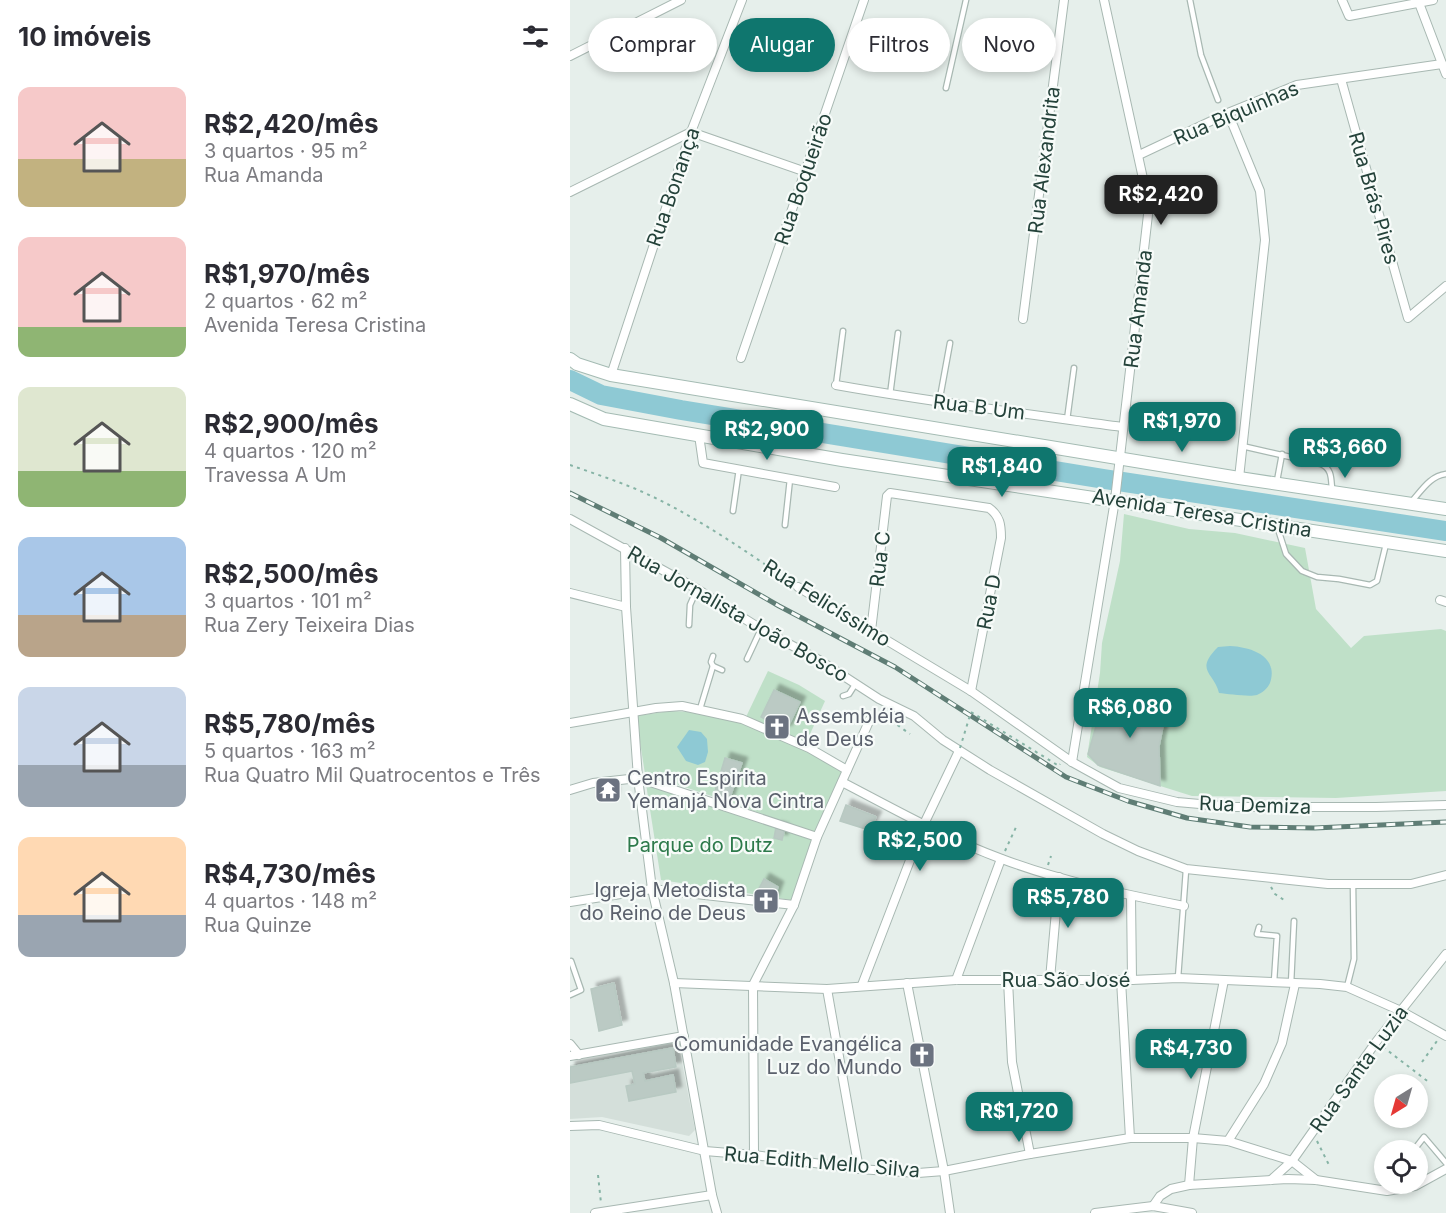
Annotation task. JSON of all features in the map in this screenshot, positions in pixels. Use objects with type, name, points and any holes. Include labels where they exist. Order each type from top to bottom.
[{"type":"main road","name":"Avenida Teresa Cristina","points":[[570,359],[577,364],[611,375],[1119,463],[1239,478],[1446,509]]},
{"type":"main road","name":"Avenida Teresa Cristina","points":[[570,404],[604,419],[853,462],[1115,495],[1276,525],[1446,551]]},
{"type":"street","points":[[570,56],[681,0]]},
{"type":"street","name":"Rua Bonança","points":[[611,375],[691,132],[742,0]]},
{"type":"street","name":"Rua Boqueirão","points":[[741,358],[864,0]]},
{"type":"street","name":"Rua Alexandrita","points":[[1023,319],[1064,0]]},
{"type":"street","name":"Rua Amanda","points":[[1072,762],[1115,495],[1149,206],[1104,0]]},
{"type":"street","points":[[1342,0],[1349,16],[1433,0]]},
{"type":"street","points":[[1419,3],[1446,74]]},
{"type":"street","name":"Rua Biquinhas","points":[[1139,155],[1228,113],[1297,85],[1442,64]]},
{"type":"street","name":"Rua Brás Pires","points":[[1341,79],[1408,318],[1446,286]]},
{"type":"street","points":[[1228,113],[1260,191],[1265,240],[1239,478]]},
{"type":"street","points":[[570,192],[691,132],[806,172]]},
{"type":"street","name":"Rua B Um","points":[[836,385],[939,403],[1001,409],[1122,427]]},
{"type":"street","points":[[699,435],[703,463],[835,487]]},
{"type":"street","name":"Rua C","points":[[871,631],[887,496],[890,493],[989,508],[996,513]]},
{"type":"street","name":"Rua D","points":[[971,691],[1001,538],[1001,525],[996,513]]},
{"type":"street","name":"Rua Jornalista João Bosco","points":[[570,519],[626,548],[761,629],[819,660],[879,699],[914,716],[959,750],[1103,834],[1138,851],[1186,869],[1271,878],[1353,884],[1411,884],[1446,875]]},
{"type":"street","points":[[626,548],[626,607],[633,713],[638,778],[652,889],[674,983],[717,1213]]},
{"type":"street","name":"Rua Felicíssimo","points":[[798,587],[971,691],[1072,762]]},
{"type":"street","points":[[570,593],[626,607]]},
{"type":"street","points":[[570,723],[656,708],[676,706],[700,710],[742,719],[809,748],[847,770]]},
{"type":"street","points":[[754,1155],[753,985],[794,905],[817,837],[875,715]]},
{"type":"street","points":[[862,985],[924,824],[959,750]]},
{"type":"street","name":"Rua Demiza","points":[[1072,762],[1119,788],[1177,802],[1234,807],[1446,805]]},
{"type":"street","points":[[570,790],[593,783],[638,778],[817,837]]},
{"type":"street","points":[[842,782],[924,824],[1001,859],[1131,896],[1184,906]]},
{"type":"street","points":[[956,980],[1001,859]]},
{"type":"street","points":[[1050,979],[1059,877]]},
{"type":"street","points":[[570,902],[652,889],[794,905]]},
{"type":"street","points":[[1131,896],[1132,980]]},
{"type":"street","name":"Rua Santa Luzia","points":[[1270,1181],[1292,1161],[1376,1042],[1446,954]]},
{"type":"street","name":"Rua São José","points":[[674,983],[827,989],[956,980],[1178,978],[1274,982],[1347,987],[1401,1011],[1444,1035]]},
{"type":"street","points":[[1008,980],[1012,1062],[1030,1154]]},
{"type":"street","points":[[1120,980],[1130,1138]]},
{"type":"street","points":[[1189,1185],[1193,1138],[1224,980]]},
{"type":"street","points":[[907,983],[945,1171],[950,1213]]},
{"type":"street","points":[[1228,1141],[1264,1084],[1282,1043],[1293,984]]},
{"type":"street","points":[[827,989],[859,1169]]},
{"type":"street","points":[[570,1044],[575,1055],[684,1036]]},
{"type":"street","name":"Rua Edith Mello Silva","points":[[570,1126],[599,1125],[705,1151],[859,1169],[918,1173],[945,1171],[1030,1154],[1130,1138],[1193,1138],[1228,1141],[1292,1161],[1316,1180]]},
{"type":"street","points":[[1152,1210],[1160,1196],[1171,1189],[1189,1185],[1316,1180],[1387,1191],[1415,1186],[1446,1169]]},
{"type":"street","points":[[599,1212],[712,1195]]},
{"type":"street","points":[[1095,1213],[1152,1210],[1192,1213]]},
{"type":"lane","points":[[946,88],[966,0]]},
{"type":"lane","points":[[1190,0],[1201,55],[1218,100]]},
{"type":"lane","points":[[836,385],[843,331]]},
{"type":"lane","points":[[890,395],[898,333]]},
{"type":"lane","points":[[939,403],[950,343]]},
{"type":"lane","points":[[1067,420],[1074,368]]},
{"type":"lane","points":[[1242,446],[1326,466],[1331,473],[1333,492]]},
{"type":"lane","points":[[1276,484],[1282,454]]},
{"type":"lane","points":[[733,511],[739,469]]},
{"type":"lane","points":[[1410,504],[1429,481],[1438,475],[1446,474]]},
{"type":"lane","points":[[785,525],[790,479]]},
{"type":"lane","points":[[1276,525],[1286,555],[1302,571],[1317,577],[1370,585],[1377,581],[1387,542]]},
{"type":"lane","points":[[689,625],[690,605],[697,589]]},
{"type":"lane","points":[[747,659],[761,629]]},
{"type":"lane","points":[[700,710],[713,666],[711,662],[713,656]]},
{"type":"lane","points":[[713,666],[722,670]]},
{"type":"lane","points":[[843,696],[849,694],[856,683]]},
{"type":"lane","points":[[1178,978],[1186,869]]},
{"type":"lane","points":[[1347,987],[1354,959],[1353,884]]},
{"type":"lane","points":[[1293,984],[1294,921]]},
{"type":"lane","points":[[1259,927],[1257,934],[1277,936],[1274,982]]},
{"type":"lane","points":[[570,996],[581,990],[571,962]]},
{"type":"lane","points":[[1428,1142],[1446,1163]]},
{"type":"path","name":"Rua Felicíssimo","points":[[570,465],[632,488],[668,506],[716,532],[798,587]]},
{"type":"path","points":[[959,750],[971,712]]},
{"type":"path","points":[[875,715],[910,734]]},
{"type":"path","points":[[1001,859],[1017,825]]},
{"type":"path","points":[[1271,878],[1271,890],[1284,900]]},
{"type":"path","points":[[1422,1062],[1444,1035]]},
{"type":"path","points":[[1376,1042],[1430,1083]]},
{"type":"path","points":[[1313,1133],[1329,1166]]},
{"type":"path","points":[[598,1175],[599,1212]]},
{"type":"shaded area","points":[[678,1041],[695,1130],[689,1136],[602,1117],[570,1119],[570,1065]]},
{"type":"green space","points":[[1124,514],[1189,529],[1235,533],[1305,548],[1316,609],[1351,648],[1364,636],[1441,629],[1446,631],[1446,791],[1336,798],[1192,796],[1100,767],[1087,757],[1100,673],[1102,643],[1120,561]]},
{"type":"green space","points":[[768,671],[799,685],[825,701],[806,743],[746,717]]},
{"type":"green space","points":[[670,711],[716,717],[760,730],[782,739],[843,772],[815,835],[733,803],[645,774],[636,716]]},
{"type":"green space","name":"Parque do Dutz","points":[[646,784],[812,839],[791,900],[661,880]]},
{"type":"water","points":[[1230,646],[1254,651],[1267,660],[1272,674],[1269,685],[1261,693],[1249,696],[1219,693],[1206,667],[1207,661],[1218,647]]},
{"type":"water","points":[[689,730],[701,732],[707,739],[708,752],[705,762],[698,765],[686,761],[677,747]]},
{"type":"building","points":[[774,690],[800,702],[786,731],[761,717]]},
{"type":"building","points":[[1136,701],[1161,702],[1164,721],[1159,746],[1160,786],[1098,765],[1088,754],[1103,702],[1116,705]]},
{"type":"building","points":[[725,758],[742,763],[728,803],[713,798]]},
{"type":"building","name":"Centro Espirita Yemanjá Nova Cintra","points":[[611,785],[613,799],[606,800],[603,787]]},
{"type":"building","points":[[846,805],[876,817],[869,830],[840,821]]},
{"type":"building","points":[[776,827],[783,829],[782,840],[774,838]]},
{"type":"building","name":"Igreja Metodista do Reino de Deus","points":[[764,879],[778,887],[773,901],[754,898]]},
{"type":"building","points":[[614,983],[622,1025],[599,1031],[591,989]]},
{"type":"building","points":[[673,1048],[676,1067],[643,1073],[645,1081],[673,1075],[676,1092],[629,1101],[626,1086],[635,1084],[632,1071],[570,1083],[570,1067]]},
{"type":"waterway","points":[[570,380],[601,395],[681,410],[1104,479],[1446,531]]},
{"type":"railway","points":[[570,493],[661,538],[779,606],[895,667],[1066,777],[1128,801],[1187,818],[1250,827],[1315,828],[1446,822]]},
{"type":"place","name":"Assembléia de Deus","points":[[777,727]]},
{"type":"place","name":"Centro Espirita Yemanjá Nova Cintra","points":[[608,790]]},
{"type":"place","name":"Igreja Metodista do Reino de Deus","points":[[766,901]]},
{"type":"place","name":"Comunidade Evangélica Luz do Mundo","points":[[922,1055]]}]
